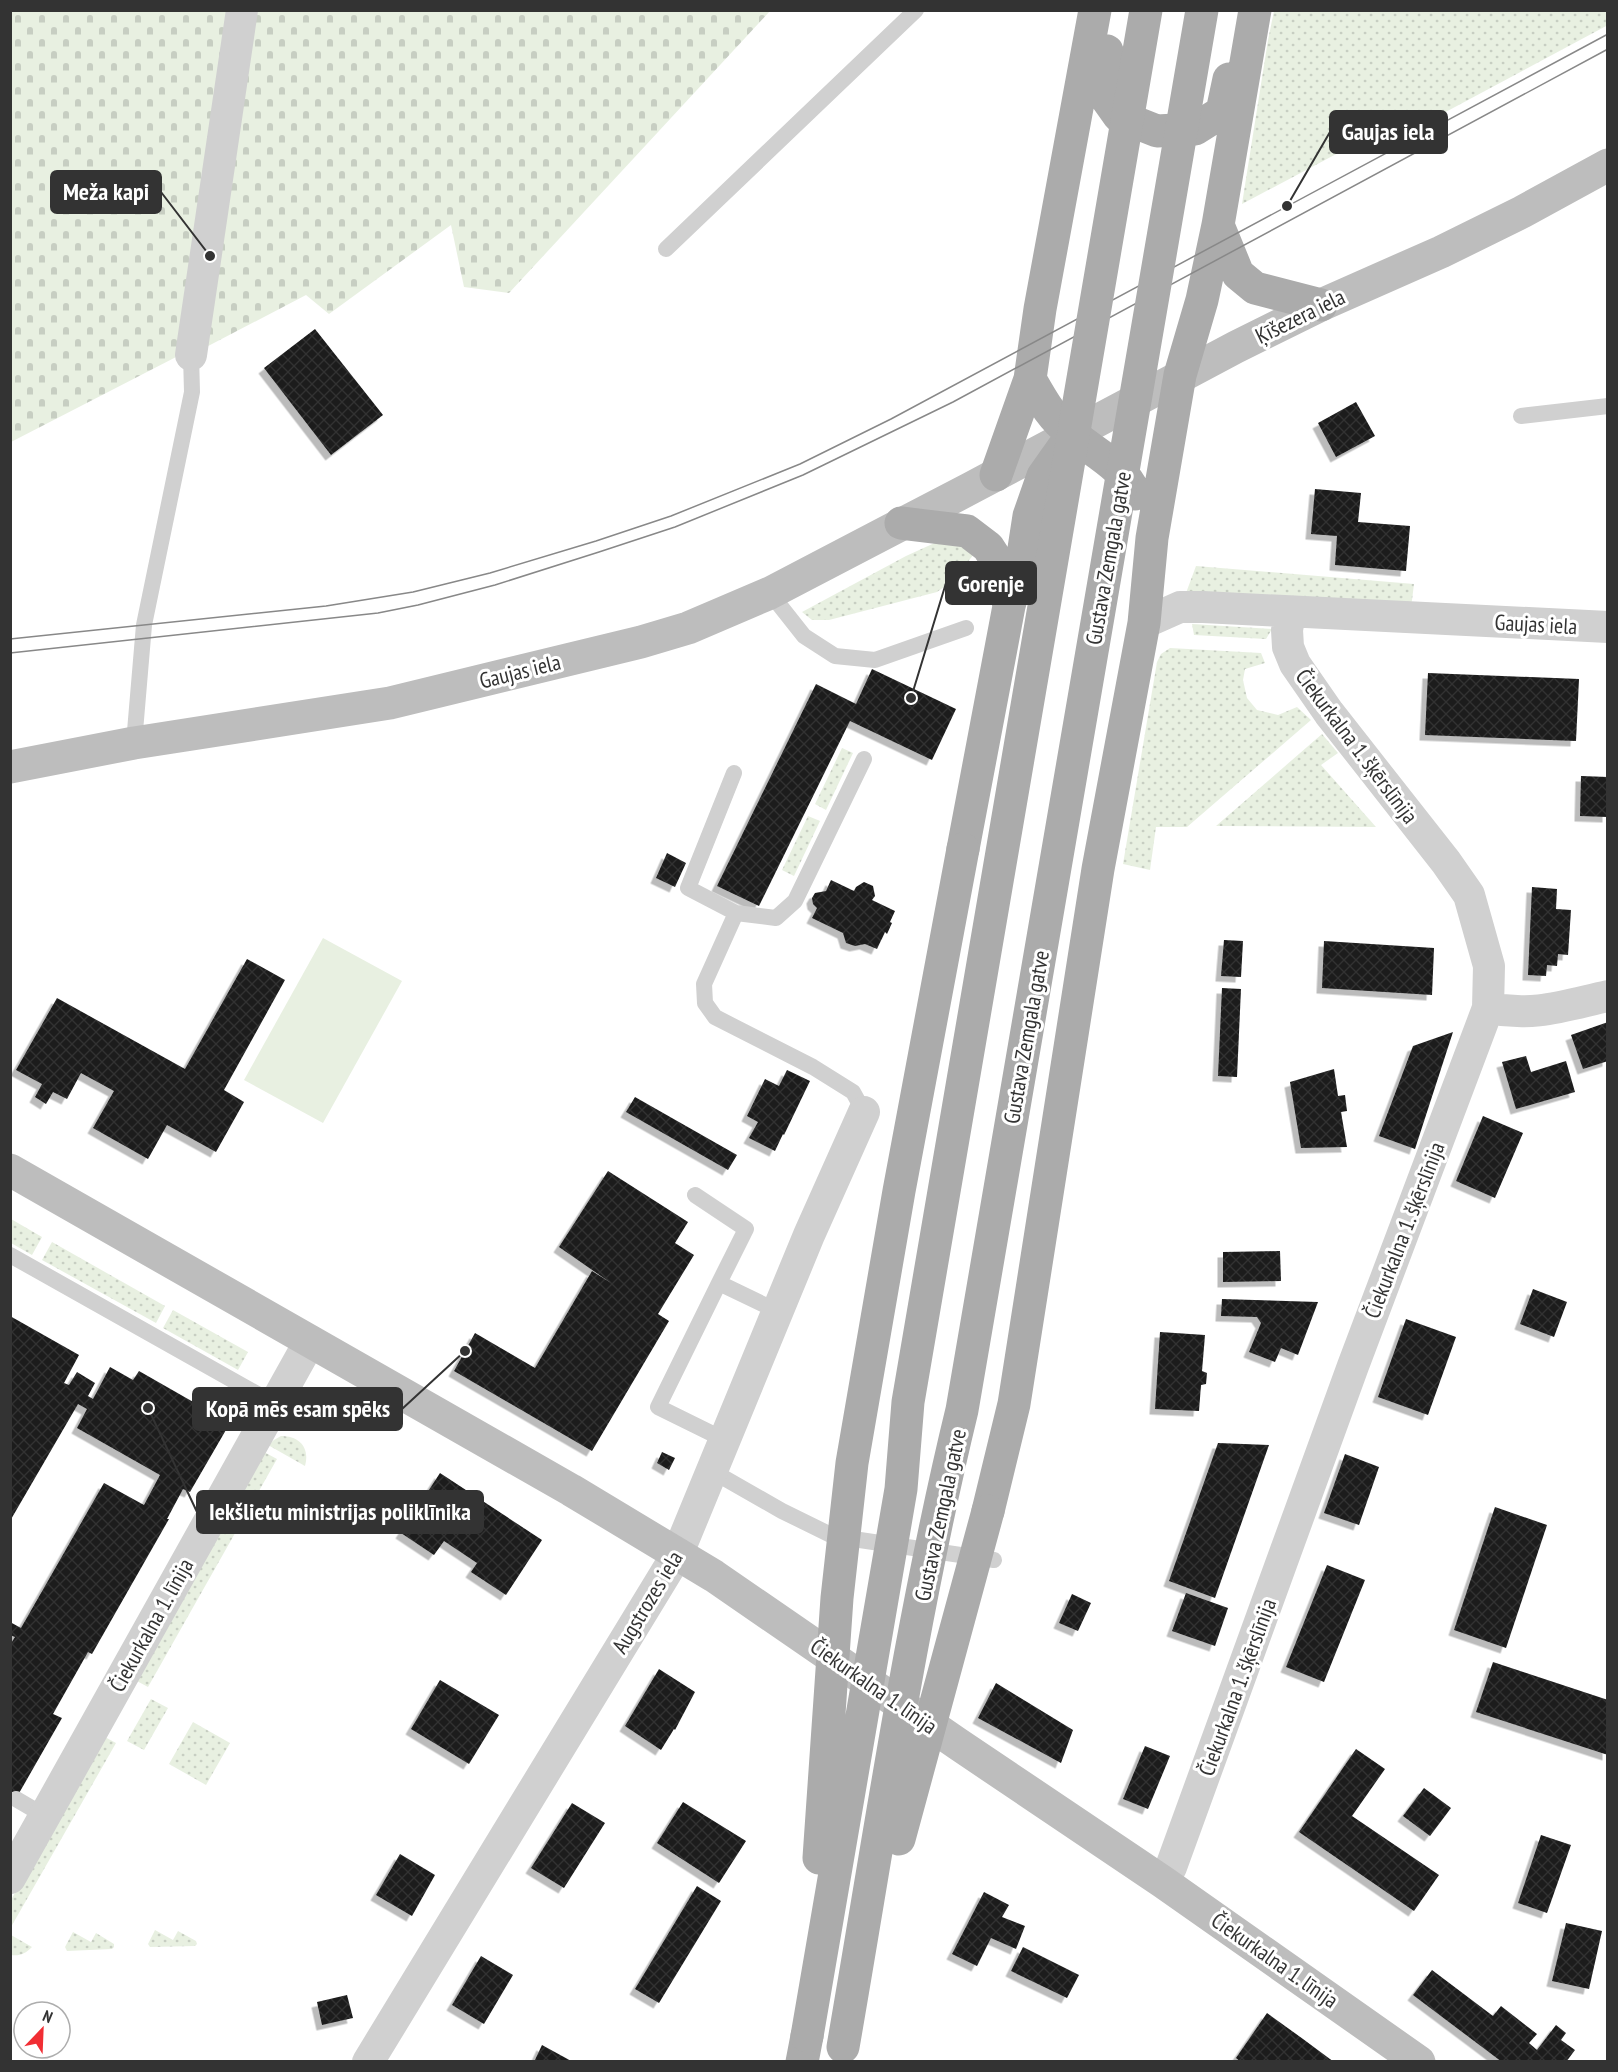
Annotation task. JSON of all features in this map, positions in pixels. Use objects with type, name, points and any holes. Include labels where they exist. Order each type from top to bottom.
[{"type":"main road","points":[[996,475],[1030,379],[1040,309],[1095,10]]},
{"type":"main road","points":[[1106,10],[1109,32],[1102,92],[1119,116],[1157,131],[1195,129],[1222,112],[1233,61],[1254,14]]},
{"type":"main road","name":"Gustava Zemgala gatve","points":[[805,2049],[901,1489],[908,1402],[1146,10]]},
{"type":"main road","name":"Gustava Zemgala gatve","points":[[842,2054],[926,1574],[941,1496],[962,1410],[1202,10]]},
{"type":"main road","points":[[842,2054],[1014,1404],[1098,869],[1144,623],[1152,538],[1180,375],[1202,300],[1218,225],[1254,14]]},
{"type":"main road","points":[[1218,225],[1238,274],[1255,288],[1321,305]]},
{"type":"main road","points":[[1030,379],[1048,412],[1072,435],[1105,457],[1131,485],[1152,538]]},
{"type":"main road","points":[[805,2049],[837,1598],[852,1463],[899,1191],[1009,606],[1023,555],[1029,516],[1043,476],[1072,435]]},
{"type":"main road","points":[[901,523],[967,531],[988,547],[997,561],[1009,606]]},
{"type":"street","points":[[191,355],[242,10]]},
{"type":"street","name":"Ķīšezera iela","points":[[996,475],[1180,375],[1321,305],[1451,247],[1522,212],[1608,165]]},
{"type":"street","name":"Gaujas iela","points":[[10,767],[134,743],[390,703],[640,642],[688,628],[770,592],[996,475]]},
{"type":"street","name":"Gaujas iela","points":[[1144,623],[1179,608],[1608,627]]},
{"type":"street","name":"Čiekurkalna 1. šķērslīnija","points":[[1162,1882],[1171,1867],[1353,1366],[1488,1008],[1489,966],[1469,895],[1446,862],[1329,713],[1295,664],[1288,647],[1287,630],[1290,613]]},
{"type":"street","points":[[1488,1008],[1510,1013],[1537,1012],[1608,996]]},
{"type":"street","name":"Augstrozes iela","points":[[368,2061],[678,1553],[809,1235],[864,1112]]},
{"type":"street","name":"Čiekurkalna 1. līnija","points":[[10,1170],[678,1553],[1162,1882],[1419,2061]]},
{"type":"street","name":"Čiekurkalna 1. līnija","points":[[10,1878],[309,1341]]},
{"type":"lane","points":[[666,249],[916,10]]},
{"type":"lane","points":[[134,743],[144,625],[192,392],[191,355]]},
{"type":"lane","points":[[1521,416],[1608,406]]},
{"type":"lane","points":[[770,592],[804,636],[835,656],[875,660],[966,627]]},
{"type":"lane","points":[[734,773],[688,888],[736,913],[776,918],[795,901],[864,759]]},
{"type":"lane","points":[[736,913],[704,984],[705,1003],[715,1017],[813,1067],[854,1092],[864,1112]]},
{"type":"lane","points":[[695,1195],[746,1229],[658,1407],[725,1440]]},
{"type":"lane","points":[[10,1255],[275,1404]]},
{"type":"lane","points":[[719,1283],[777,1311]]},
{"type":"lane","points":[[712,1472],[833,1536],[994,1560]]},
{"type":"lane","points":[[16,1799],[45,1816]]},
{"type":"green space","points":[[1607,10],[1608,25],[1412,130],[1404,118],[1242,204],[1274,11]]},
{"type":"green space","points":[[11,11],[770,11],[509,293],[464,287],[451,225],[329,314],[306,295],[191,355],[178,356],[11,442]]},
{"type":"green space","points":[[939,541],[957,543],[975,553],[951,582],[937,592],[829,620],[812,620],[802,612],[906,556]]},
{"type":"green space","points":[[1196,566],[1414,584],[1411,608],[1186,593]]},
{"type":"green space","points":[[1192,624],[1272,629],[1266,639],[1194,635]]},
{"type":"green space","points":[[1170,648],[1261,653],[1265,663],[1245,669],[1243,680],[1247,698],[1257,710],[1278,715],[1297,707],[1311,720],[1187,827],[1156,827],[1150,870],[1123,864],[1157,662],[1161,654]]},
{"type":"green space","points":[[1322,734],[1338,753],[1321,765],[1376,827],[1216,826]]},
{"type":"green space","points":[[842,748],[853,753],[826,810],[815,804]]},
{"type":"green space","points":[[808,816],[820,821],[794,876],[782,870]]},
{"type":"green space","points":[[323,938],[402,981],[323,1123],[244,1080]]},
{"type":"green space","points":[[11,1219],[42,1237],[32,1255],[11,1243]]},
{"type":"green space","points":[[52,1242],[165,1306],[156,1323],[42,1260]]},
{"type":"green space","points":[[173,1310],[248,1352],[238,1370],[163,1328]]},
{"type":"green space","points":[[281,1436],[293,1438],[302,1444],[306,1454],[305,1466],[268,1445]]},
{"type":"green space","points":[[264,1452],[277,1459],[148,1687],[135,1680]]},
{"type":"green space","points":[[151,1699],[168,1708],[144,1750],[127,1741]]},
{"type":"green space","points":[[193,1722],[230,1743],[206,1785],[169,1764]]},
{"type":"green space","points":[[103,1736],[116,1743],[11,1927],[11,1900]]},
{"type":"green space","points":[[155,1930],[173,1940],[178,1931],[196,1941],[197,1944],[195,1946],[150,1947],[148,1944]]},
{"type":"green space","points":[[73,1932],[91,1942],[96,1933],[114,1944],[114,1947],[112,1949],[67,1951],[65,1947]]},
{"type":"green space","points":[[11,1935],[32,1947],[22,1954],[11,1955]]},
{"type":"building","points":[[315,329],[383,415],[331,455],[264,368]]},
{"type":"building","points":[[1356,402],[1375,436],[1336,457],[1318,423]]},
{"type":"building","points":[[1315,489],[1361,493],[1358,522],[1410,526],[1406,571],[1335,565],[1337,536],[1311,534]]},
{"type":"building","points":[[872,669],[956,709],[932,760],[850,721],[759,906],[717,886],[816,684],[856,704]]},
{"type":"building","points":[[1428,673],[1579,679],[1576,741],[1425,735]]},
{"type":"building","points":[[1581,776],[1608,777],[1608,817],[1580,816]]},
{"type":"building","points":[[667,853],[686,863],[675,887],[656,878]]},
{"type":"building","points":[[831,880],[854,891],[864,882],[873,886],[875,896],[872,900],[895,911],[887,934],[885,932],[877,949],[865,944],[855,946],[846,943],[843,933],[812,918],[817,908],[812,898],[815,893],[826,891]]},
{"type":"building","points":[[1532,887],[1557,889],[1556,909],[1571,910],[1568,955],[1558,954],[1557,966],[1547,965],[1546,976],[1528,975]]},
{"type":"building","points":[[1224,940],[1243,941],[1241,977],[1221,976]]},
{"type":"building","points":[[1324,941],[1434,948],[1432,995],[1322,988]]},
{"type":"building","points":[[247,959],[285,980],[224,1090],[244,1102],[216,1152],[167,1125],[148,1159],[93,1128],[114,1091],[81,1073],[67,1099],[53,1092],[46,1104],[35,1097],[42,1084],[16,1070],[57,998],[185,1069]]},
{"type":"building","points":[[1222,988],[1241,989],[1237,1077],[1218,1076]]},
{"type":"building","points":[[1608,1022],[1608,1061],[1583,1069],[1571,1035]]},
{"type":"building","points":[[1453,1032],[1415,1149],[1379,1136],[1413,1046]]},
{"type":"building","points":[[1526,1056],[1531,1072],[1566,1061],[1575,1092],[1516,1109],[1502,1062]]},
{"type":"building","points":[[1334,1069],[1338,1096],[1345,1095],[1347,1111],[1341,1112],[1347,1147],[1301,1148],[1290,1082]]},
{"type":"building","points":[[787,1070],[810,1081],[775,1151],[749,1138],[758,1122],[747,1116],[765,1079],[779,1086]]},
{"type":"building","points":[[635,1097],[737,1155],[728,1170],[626,1112]]},
{"type":"building","points":[[1483,1116],[1523,1133],[1495,1198],[1456,1181]]},
{"type":"building","points":[[608,1171],[688,1222],[675,1243],[694,1255],[658,1314],[669,1321],[592,1451],[454,1371],[475,1333],[535,1368],[592,1271],[611,1283],[559,1247]]},
{"type":"building","points":[[1280,1251],[1281,1281],[1223,1282],[1223,1252]]},
{"type":"building","points":[[1533,1289],[1567,1302],[1554,1337],[1520,1324]]},
{"type":"building","points":[[1222,1299],[1318,1302],[1298,1355],[1281,1348],[1275,1362],[1249,1352],[1261,1323],[1257,1317],[1221,1316]]},
{"type":"building","points":[[10,1316],[79,1355],[64,1383],[69,1385],[77,1372],[95,1383],[88,1396],[93,1399],[110,1367],[133,1380],[139,1371],[230,1423],[190,1492],[183,1489],[167,1519],[169,1519],[92,1654],[88,1652],[53,1714],[62,1718],[10,1809],[10,1645],[15,1637],[10,1635],[10,1622],[21,1628],[104,1483],[144,1505],[160,1475],[77,1428],[87,1409],[78,1404],[10,1521]]},
{"type":"building","points":[[1406,1319],[1456,1337],[1428,1415],[1378,1397]]},
{"type":"building","points":[[1160,1332],[1205,1335],[1202,1371],[1207,1373],[1206,1384],[1201,1385],[1199,1411],[1155,1409]]},
{"type":"building","points":[[1218,1443],[1269,1445],[1215,1598],[1169,1581]]},
{"type":"building","points":[[662,1452],[675,1458],[669,1470],[657,1463]]},
{"type":"building","points":[[1345,1454],[1379,1467],[1359,1525],[1324,1513]]},
{"type":"building","points":[[440,1473],[542,1540],[506,1595],[471,1572],[477,1563],[444,1541],[434,1555],[401,1533]]},
{"type":"building","points":[[1495,1507],[1547,1525],[1506,1648],[1454,1630]]},
{"type":"building","points":[[1327,1565],[1365,1580],[1324,1682],[1286,1667]]},
{"type":"building","points":[[1186,1593],[1228,1608],[1215,1646],[1172,1631]]},
{"type":"building","points":[[1072,1594],[1091,1603],[1078,1631],[1059,1623]]},
{"type":"building","points":[[1493,1662],[1608,1700],[1608,1755],[1476,1712]]},
{"type":"building","points":[[659,1669],[695,1692],[675,1730],[661,1750],[625,1726]]},
{"type":"building","points":[[440,1680],[499,1715],[469,1764],[411,1729]]},
{"type":"building","points":[[996,1683],[1073,1730],[1061,1763],[978,1718]]},
{"type":"building","points":[[1145,1746],[1170,1756],[1148,1809],[1123,1799]]},
{"type":"building","points":[[1356,1749],[1385,1769],[1352,1816],[1439,1875],[1414,1911],[1299,1832]]},
{"type":"building","points":[[1424,1788],[1451,1808],[1430,1836],[1403,1816]]},
{"type":"building","points":[[683,1802],[746,1841],[719,1883],[657,1843]]},
{"type":"building","points":[[572,1803],[605,1823],[564,1888],[531,1868]]},
{"type":"building","points":[[1541,1835],[1571,1845],[1547,1913],[1518,1903]]},
{"type":"building","points":[[400,1854],[435,1875],[412,1916],[376,1895]]},
{"type":"building","points":[[697,1886],[721,1901],[659,2003],[635,1989]]},
{"type":"building","points":[[984,1892],[1009,1905],[1002,1917],[1025,1926],[1016,1949],[991,1938],[977,1966],[952,1954]]},
{"type":"building","points":[[1566,1923],[1602,1931],[1589,1989],[1552,1981]]},
{"type":"building","points":[[1023,1947],[1079,1975],[1067,1998],[1011,1971]]},
{"type":"building","points":[[481,1956],[513,1975],[484,2024],[452,2005]]},
{"type":"building","points":[[1432,1970],[1493,2016],[1501,2006],[1537,2034],[1529,2043],[1537,2050],[1556,2025],[1566,2033],[1561,2040],[1575,2050],[1566,2062],[1502,2062],[1413,1995]]},
{"type":"building","points":[[347,1995],[353,2018],[322,2025],[317,2002]]},
{"type":"building","points":[[1267,2013],[1334,2062],[1241,2062],[1236,2058]]},
{"type":"building","points":[[542,2045],[573,2062],[534,2062]]},
{"type":"tram line","points":[[10,639],[326,606],[413,592],[490,573],[671,516],[800,464],[891,419],[1608,34]]},
{"type":"tram line","points":[[10,653],[378,613],[495,585],[675,527],[803,475],[953,402],[1608,49]]},
{"type":"place","name":"Gaujas iela","points":[[1287,206]]},
{"type":"place","name":"Meža kapi","points":[[210,256]]},
{"type":"place","name":"Gorenje","points":[[911,698]]},
{"type":"place","name":"Kopā mēs esam spēks","points":[[465,1351]]},
{"type":"place","name":"Iekšlietu ministrijas poliklīnika","points":[[148,1408]]}]
